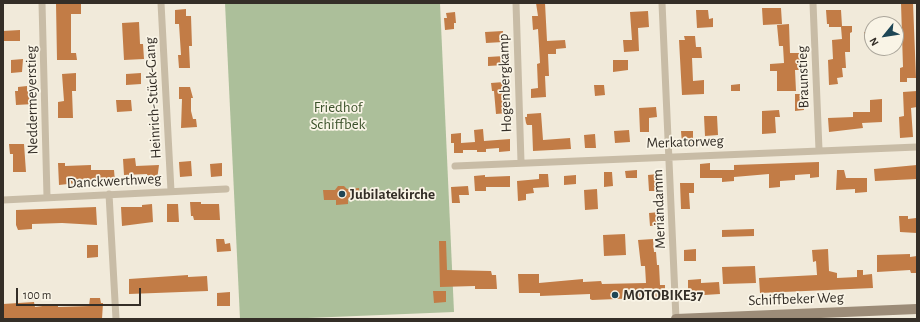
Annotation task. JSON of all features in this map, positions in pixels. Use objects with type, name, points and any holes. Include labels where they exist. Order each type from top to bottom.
[{"type":"main road","name":"Schiffbeker Weg","points":[[676,319],[917,309]]},
{"type":"street","name":"Neddermeyerstieg","points":[[42,3],[47,197]]},
{"type":"street","name":"Heinrich-Stück-Gang","points":[[161,3],[171,191]]},
{"type":"street","name":"Hogenbergkamp","points":[[516,3],[521,162]]},
{"type":"street","name":"Meriandamm","points":[[662,3],[670,156],[676,319]]},
{"type":"street","name":"Braunstieg","points":[[813,3],[819,150]]},
{"type":"street","name":"Merkatorweg","points":[[455,166],[521,162],[917,147]]},
{"type":"street","name":"Danckwerthweg","points":[[3,200],[226,189]]},
{"type":"street","points":[[109,194],[116,319]]},
{"type":"green space","name":"Friedhof Schiffbek","points":[[225,3],[440,3],[454,312],[283,319],[240,319]]},
{"type":"building","points":[[56,3],[81,4],[81,14],[71,14],[71,53],[76,53],[77,60],[57,60]]},
{"type":"building","points":[[536,3],[545,3],[547,41],[565,40],[566,48],[556,49],[556,54],[548,54],[549,76],[545,76],[546,97],[531,98],[531,89],[538,88],[537,64],[540,63],[538,29],[533,30],[532,16],[538,16]]},
{"type":"building","points":[[901,3],[913,3],[916,78],[907,78],[907,82],[900,82],[900,68],[903,67],[903,56],[904,56],[904,16],[901,16]]},
{"type":"building","points":[[762,8],[781,8],[782,24],[763,25]]},
{"type":"building","points":[[186,9],[186,16],[191,16],[192,46],[189,46],[190,68],[179,68],[178,55],[181,55],[179,24],[175,24],[175,10]]},
{"type":"building","points":[[696,10],[708,10],[709,19],[713,18],[713,27],[697,28]]},
{"type":"building","points":[[826,10],[841,10],[842,26],[852,26],[852,32],[850,33],[850,52],[845,52],[846,68],[842,68],[843,77],[837,78],[838,84],[829,85],[828,60],[833,59],[832,40],[842,39],[841,27],[829,27],[829,24],[827,24]]},
{"type":"building","points":[[648,11],[649,27],[638,28],[639,51],[624,52],[623,40],[632,40],[630,12]]},
{"type":"building","points":[[455,12],[456,23],[454,23],[454,29],[445,30],[444,18],[447,18],[446,13]]},
{"type":"building","points":[[139,22],[140,44],[143,44],[144,59],[124,60],[122,23]]},
{"type":"building","points":[[789,24],[790,53],[800,53],[801,67],[798,67],[799,70],[795,70],[796,91],[777,91],[777,71],[770,71],[770,64],[784,63],[783,46],[779,46],[777,25]]},
{"type":"building","points":[[20,30],[20,41],[3,41],[3,31]]},
{"type":"building","points":[[503,31],[503,42],[486,43],[485,32]]},
{"type":"building","points":[[684,36],[695,36],[696,47],[701,47],[702,58],[692,58],[693,81],[704,80],[704,94],[682,95],[679,40],[685,40]]},
{"type":"building","points":[[504,56],[504,65],[488,66],[488,57]]},
{"type":"building","points":[[23,59],[22,72],[11,73],[11,60]]},
{"type":"building","points":[[613,60],[628,60],[628,70],[613,72]]},
{"type":"building","points":[[76,73],[76,91],[72,91],[73,118],[58,118],[58,102],[64,101],[62,74]]},
{"type":"building","points":[[141,73],[141,84],[126,85],[126,74]]},
{"type":"building","points":[[504,82],[508,113],[496,114],[494,91],[492,91],[491,83]]},
{"type":"building","points":[[740,84],[740,91],[731,91],[731,85]]},
{"type":"building","points":[[594,85],[604,85],[605,95],[595,96]]},
{"type":"building","points":[[27,86],[27,91],[33,91],[34,104],[16,105],[15,91],[18,91],[18,87]]},
{"type":"building","points":[[179,87],[190,87],[193,98],[191,98],[191,111],[193,119],[196,119],[197,127],[181,128],[182,99],[179,99]]},
{"type":"building","points":[[917,91],[917,107],[911,108],[913,137],[900,138],[899,117],[904,116],[903,92]]},
{"type":"building","points":[[795,94],[803,94],[804,110],[795,111]]},
{"type":"building","points":[[882,99],[882,122],[862,123],[863,128],[829,132],[828,118],[853,117],[853,112],[870,112],[870,100]]},
{"type":"building","points":[[116,100],[131,100],[132,111],[117,112]]},
{"type":"building","points":[[656,107],[657,117],[649,118],[649,132],[640,132],[639,108]]},
{"type":"building","points":[[779,110],[780,117],[775,117],[776,133],[762,134],[762,111]]},
{"type":"building","points":[[541,113],[543,140],[570,138],[571,149],[533,151],[532,125],[527,125],[525,117],[527,117],[527,114]]},
{"type":"building","points":[[704,116],[717,116],[718,135],[705,136]]},
{"type":"building","points":[[483,129],[484,141],[510,139],[510,151],[499,152],[499,148],[486,149],[486,152],[477,152],[477,150],[463,150],[463,153],[454,153],[454,143],[451,143],[451,134],[461,133],[461,143],[475,142],[474,130]]},
{"type":"building","points":[[629,130],[630,142],[615,143],[614,131]]},
{"type":"building","points":[[681,131],[693,131],[693,144],[682,144]]},
{"type":"building","points":[[595,134],[596,148],[585,148],[584,135]]},
{"type":"building","points":[[9,144],[24,144],[26,172],[13,172],[13,154],[10,154]]},
{"type":"building","points":[[135,158],[136,166],[159,165],[157,180],[148,180],[147,174],[124,175],[123,159]]},
{"type":"building","points":[[191,161],[192,176],[180,177],[179,162]]},
{"type":"building","points":[[819,162],[819,177],[810,178],[810,174],[795,175],[795,180],[780,181],[780,187],[769,188],[769,174],[734,177],[734,181],[722,182],[722,178],[700,178],[700,164],[710,163],[710,170],[734,170],[734,165]]},
{"type":"building","points":[[58,163],[65,163],[65,166],[91,165],[91,170],[114,170],[115,182],[77,181],[77,183],[59,185]]},
{"type":"building","points":[[222,163],[222,176],[211,177],[210,164]]},
{"type":"building","points":[[917,165],[917,179],[875,181],[874,169]]},
{"type":"building","points":[[637,170],[637,178],[626,178],[625,171]]},
{"type":"building","points":[[837,170],[844,170],[846,178],[867,178],[867,192],[855,193],[855,189],[836,190]]},
{"type":"building","points":[[604,172],[612,172],[613,186],[604,187]]},
{"type":"building","points":[[539,174],[548,174],[549,187],[533,188],[534,193],[526,194],[526,200],[518,201],[517,181],[539,179]]},
{"type":"building","points":[[658,174],[659,191],[649,191],[648,175]]},
{"type":"building","points":[[485,175],[485,177],[510,176],[510,187],[486,187],[486,191],[475,191],[474,176]]},
{"type":"building","points":[[576,175],[576,184],[564,185],[564,176]]},
{"type":"building","points":[[680,183],[694,183],[694,193],[689,193],[690,209],[681,209]]},
{"type":"building","name":"Jubilatekirche","points":[[338,186],[344,186],[347,189],[359,188],[360,199],[348,199],[348,204],[336,205],[336,200],[324,200],[323,190],[335,190]]},
{"type":"building","points":[[468,186],[469,195],[459,195],[460,203],[452,203],[451,187]]},
{"type":"building","points":[[597,189],[598,209],[585,210],[584,190]]},
{"type":"building","points":[[190,202],[201,202],[201,204],[219,204],[220,220],[194,220],[193,216],[191,216]]},
{"type":"building","points":[[152,204],[153,222],[122,226],[121,207],[142,207],[142,205]]},
{"type":"building","points":[[167,204],[178,204],[179,222],[167,222]]},
{"type":"building","points":[[96,207],[97,225],[62,223],[32,224],[32,229],[18,230],[16,225],[16,210]]},
{"type":"building","points":[[660,212],[660,225],[650,226],[649,213]]},
{"type":"building","points":[[899,216],[908,216],[908,219],[916,218],[917,233],[900,232]]},
{"type":"building","points":[[754,229],[754,236],[722,237],[722,230]]},
{"type":"building","points":[[625,234],[626,255],[604,256],[603,235]]},
{"type":"building","points":[[216,239],[224,239],[225,244],[230,243],[231,251],[217,252]]},
{"type":"building","points":[[653,239],[657,265],[659,265],[660,285],[665,285],[665,297],[592,300],[590,299],[590,294],[540,296],[540,293],[519,293],[518,274],[539,274],[539,283],[583,279],[583,282],[601,281],[602,284],[646,283],[645,266],[641,266],[638,240]]},
{"type":"building","points":[[439,241],[446,241],[447,270],[491,271],[492,275],[496,275],[497,289],[475,289],[475,286],[440,287]]},
{"type":"building","points":[[87,245],[98,245],[98,257],[87,258]]},
{"type":"building","points":[[696,249],[696,261],[684,261],[684,250]]},
{"type":"building","points":[[828,249],[829,271],[837,273],[837,278],[857,277],[857,270],[863,270],[863,275],[872,274],[873,288],[760,293],[759,278],[817,275],[816,261],[813,262],[812,250]]},
{"type":"building","points":[[910,254],[910,257],[917,256],[917,273],[911,273],[910,270],[877,272],[877,255]]},
{"type":"building","points":[[755,266],[756,283],[723,284],[722,267]]},
{"type":"building","points":[[188,275],[188,277],[207,276],[208,291],[129,294],[129,279]]},
{"type":"building","points":[[701,279],[701,283],[719,282],[720,294],[688,296],[688,280]]},
{"type":"building","points":[[433,291],[446,291],[446,302],[434,303]]},
{"type":"building","points":[[230,292],[230,306],[217,306],[217,293]]},
{"type":"building","points":[[90,298],[100,298],[101,303],[103,303],[102,319],[3,319],[3,304],[34,302],[35,307],[58,304],[58,307],[89,306]]},
{"type":"place","name":"Jubilatekirche","points":[[342,194]]},
{"type":"place","name":"MOTOBIKE37","points":[[615,295]]}]
